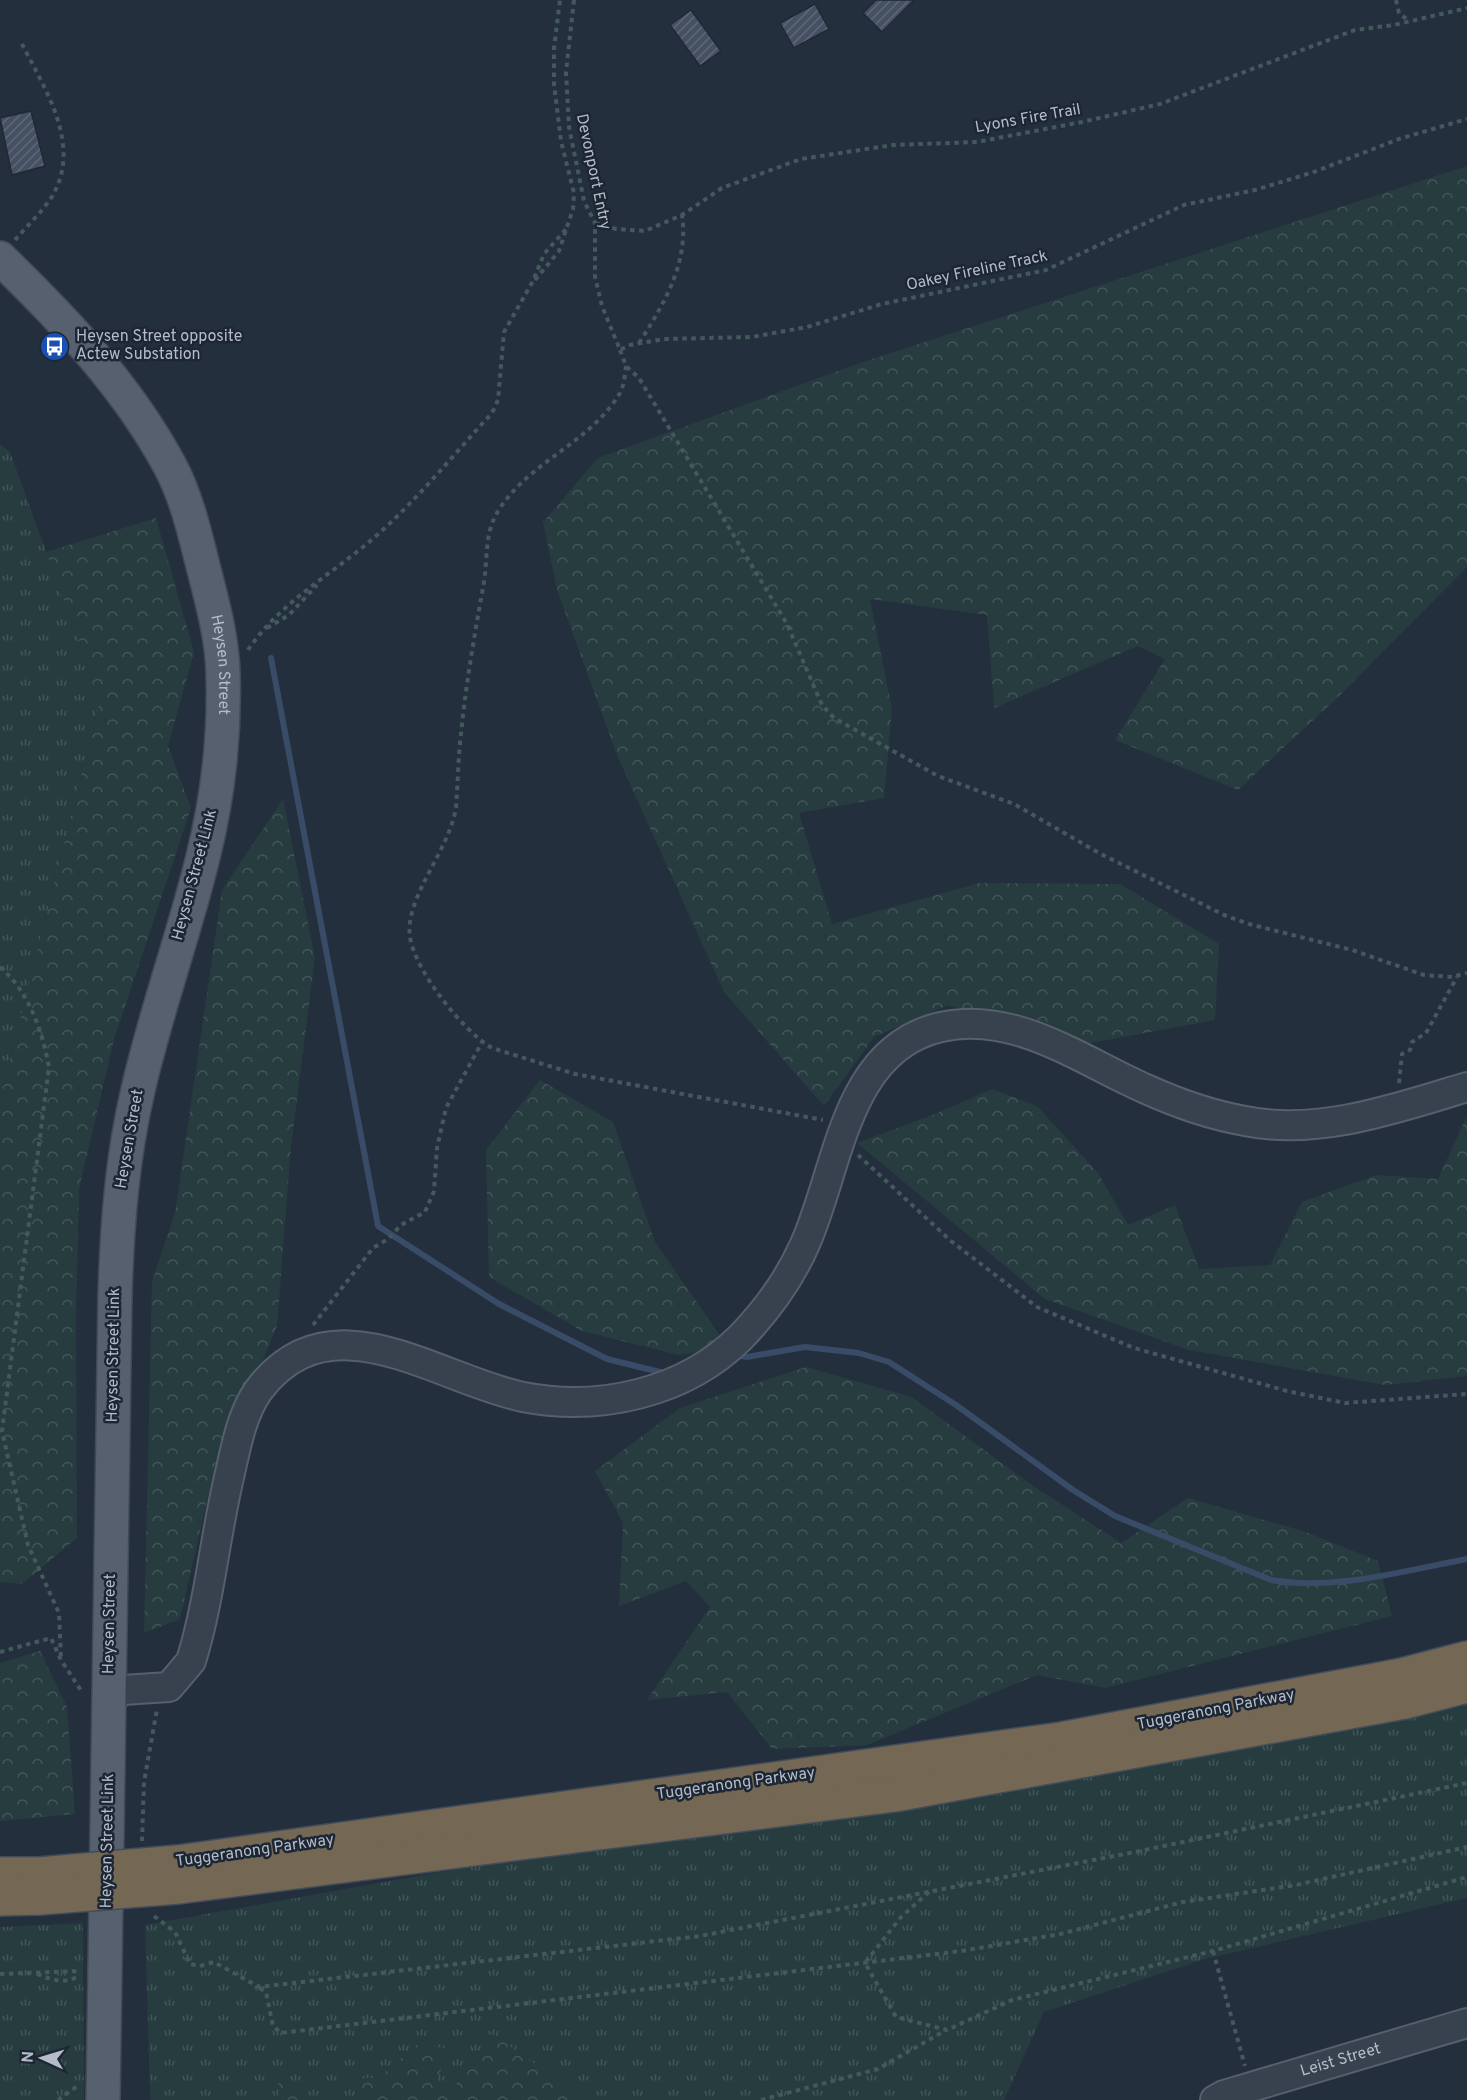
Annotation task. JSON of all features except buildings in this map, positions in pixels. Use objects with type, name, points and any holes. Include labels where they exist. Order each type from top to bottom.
[{"type":"highway","name":"Tuggeranong Parkway","points":[[178,1875],[1061,1739],[1402,1675],[1467,1658]]},
{"type":"highway","name":"Tuggeranong Parkway","points":[[0,1899],[39,1886],[178,1875],[896,1795],[1405,1702],[1467,1686]]},
{"type":"highway","name":"Tuggeranong Parkway","points":[[0,1874],[39,1886]]},
{"type":"main road","name":"Heysen Street","points":[[4,253],[99,361],[146,425],[171,468],[191,519],[217,622],[223,671],[222,746],[214,802],[203,856],[138,1089],[120,1197],[115,1296],[104,2100]]},
{"type":"street","points":[[109,1699],[123,1690],[160,1690],[169,1687],[191,1661],[239,1433],[257,1393],[278,1370],[301,1354],[326,1346],[379,1347],[487,1387],[521,1396],[558,1402],[594,1402],[664,1386],[705,1367],[741,1336],[784,1284],[804,1246],[844,1132],[872,1071],[884,1057],[904,1041],[938,1027],[968,1023],[996,1024],[1024,1033],[1148,1090],[1209,1113],[1249,1122],[1306,1124],[1359,1117],[1467,1087]]},
{"type":"street","name":"Leist Street","points":[[1215,2100],[1251,2087],[1467,2023]]},
{"type":"path","points":[[533,281],[559,251],[573,208],[574,193],[556,114],[553,69],[560,0]]},
{"type":"path","name":"Devonport Entry","points":[[574,0],[569,40],[566,104],[573,154],[584,201],[595,223],[595,278],[604,314],[620,350]]},
{"type":"path","points":[[1395,0],[1399,13],[1409,22]]},
{"type":"path","name":"Lyons Fire Trail","points":[[595,223],[616,229],[645,231],[682,215],[722,188],[801,159],[893,145],[987,141],[1082,122],[1160,104],[1355,30],[1409,22],[1467,8]]},
{"type":"path","points":[[4,253],[52,197],[59,181],[64,150],[60,125],[21,42]]},
{"type":"path","name":"Oakey Fireline Track","points":[[620,350],[639,343],[663,339],[752,337],[807,327],[882,304],[1046,270],[1184,206],[1264,187],[1399,139],[1467,119]]},
{"type":"path","points":[[639,343],[666,301],[675,280],[684,231],[682,215]]},
{"type":"path","points":[[246,653],[287,604],[318,583],[415,500],[492,413],[498,400],[504,332],[533,281],[544,254],[567,228]]},
{"type":"path","points":[[620,350],[626,366],[639,378],[787,624],[822,705],[834,718],[938,776],[1022,808],[1091,849],[1224,915],[1249,924],[1352,950],[1424,975],[1457,976],[1467,973]]},
{"type":"path","points":[[626,366],[621,391],[599,421],[532,474],[500,508],[488,533],[484,579],[461,734],[455,808],[448,837],[421,890],[411,918],[410,937],[417,963],[452,1009],[482,1042],[536,1063],[575,1074],[844,1132],[951,1241],[1037,1307],[1134,1348],[1287,1391],[1345,1403],[1467,1394]]},
{"type":"path","points":[[264,630],[302,604],[318,583]]},
{"type":"path","points":[[0,966],[14,979],[42,1031],[49,1067],[2,1431],[28,1545],[59,1612],[61,1660]]},
{"type":"path","points":[[1405,1105],[1399,1086],[1399,1065],[1402,1054],[1410,1050],[1412,1042],[1425,1033],[1457,976]]},
{"type":"path","points":[[301,1354],[315,1319],[361,1261],[373,1248],[388,1239],[394,1230],[425,1212],[434,1191],[437,1148],[447,1108],[482,1042]]},
{"type":"path","points":[[0,1652],[51,1638],[61,1660],[88,1700],[109,1699]]},
{"type":"path","points":[[142,1844],[144,1782],[160,1690]]},
{"type":"path","points":[[259,1987],[700,1936],[930,1892],[1467,1783]]},
{"type":"path","points":[[143,1912],[154,1916],[175,1932],[190,1964],[200,1966],[214,1962],[266,1992],[273,2026],[282,2033],[962,1951],[1060,1934],[1183,1902],[1296,1885],[1467,1847]]},
{"type":"path","points":[[761,2100],[878,2069],[947,2030],[1012,2000],[1213,1951],[1467,1877]]},
{"type":"path","points":[[865,1964],[901,1917],[930,1892]]},
{"type":"path","points":[[1213,1951],[1251,2087]]},
{"type":"path","points":[[865,1964],[896,2017],[947,2030]]},
{"type":"path","points":[[0,1974],[34,1972],[85,1971],[72,1980],[54,1981],[34,1972]]},
{"type":"green space","points":[[1467,166],[1467,567],[1337,698],[1238,790],[1115,740],[1165,659],[1138,646],[994,708],[987,615],[870,599],[892,709],[884,798],[799,813],[832,924],[979,883],[1120,884],[1219,944],[1215,1020],[1074,1046],[948,1005],[874,1037],[824,1106],[724,992],[617,755],[557,590],[543,522],[598,458],[857,364]]},
{"type":"green space","points":[[0,444],[10,452],[100,700],[0,1100]]},
{"type":"green space","points":[[156,518],[194,652],[168,746],[191,808],[114,1039],[79,1189],[76,1318],[77,1538],[22,1584],[0,1582],[0,1100],[100,700],[46,552]]},
{"type":"green space","points":[[283,799],[315,958],[291,1146],[277,1326],[211,1483],[180,1619],[144,1633],[152,1282],[175,1213],[222,890]]},
{"type":"green space","points":[[540,1080],[613,1122],[655,1242],[728,1347],[679,1355],[582,1331],[489,1277],[486,1150]]},
{"type":"green space","points":[[992,1089],[1037,1106],[1098,1173],[1128,1225],[1175,1205],[1199,1269],[1270,1265],[1302,1202],[1376,1175],[1438,1179],[1467,1116],[1467,1376],[1385,1385],[1189,1350],[1045,1299],[857,1143],[935,1114]]},
{"type":"green space","points":[[806,1367],[912,1397],[1029,1483],[1121,1543],[1188,1498],[1306,1532],[1378,1561],[1392,1616],[1105,1688],[1037,1675],[867,1745],[772,1749],[727,1692],[647,1700],[710,1607],[686,1581],[619,1606],[623,1523],[595,1471],[680,1408]]},
{"type":"green space","points":[[40,1651],[67,1707],[75,1814],[0,1821],[0,1663]]},
{"type":"green space","points":[[1467,1688],[1467,1898],[1205,1959],[1044,2012],[1004,2100],[151,2100],[145,1925]]},
{"type":"green space","points":[[83,1923],[84,2100],[0,2100],[0,1927]]},
{"type":"green space","points":[[491,2033],[577,2094],[566,2100],[369,2100],[351,2083],[365,2078],[378,2078],[419,2043],[449,2049],[435,2086],[447,2098]]},
{"type":"green space","points":[[279,2069],[314,2100],[278,2100]]},
{"type":"waterway","points":[[271,658],[378,1226],[499,1304],[607,1359],[664,1373]]},
{"type":"waterway","points":[[736,1355],[747,1357],[805,1347],[859,1353],[889,1362],[956,1405],[1073,1490],[1115,1516],[1271,1580],[1295,1583],[1344,1581],[1394,1574],[1467,1559]]},
{"type":"place","name":"Heysen Street opposite Actew Substation","points":[[55,346]]}]
